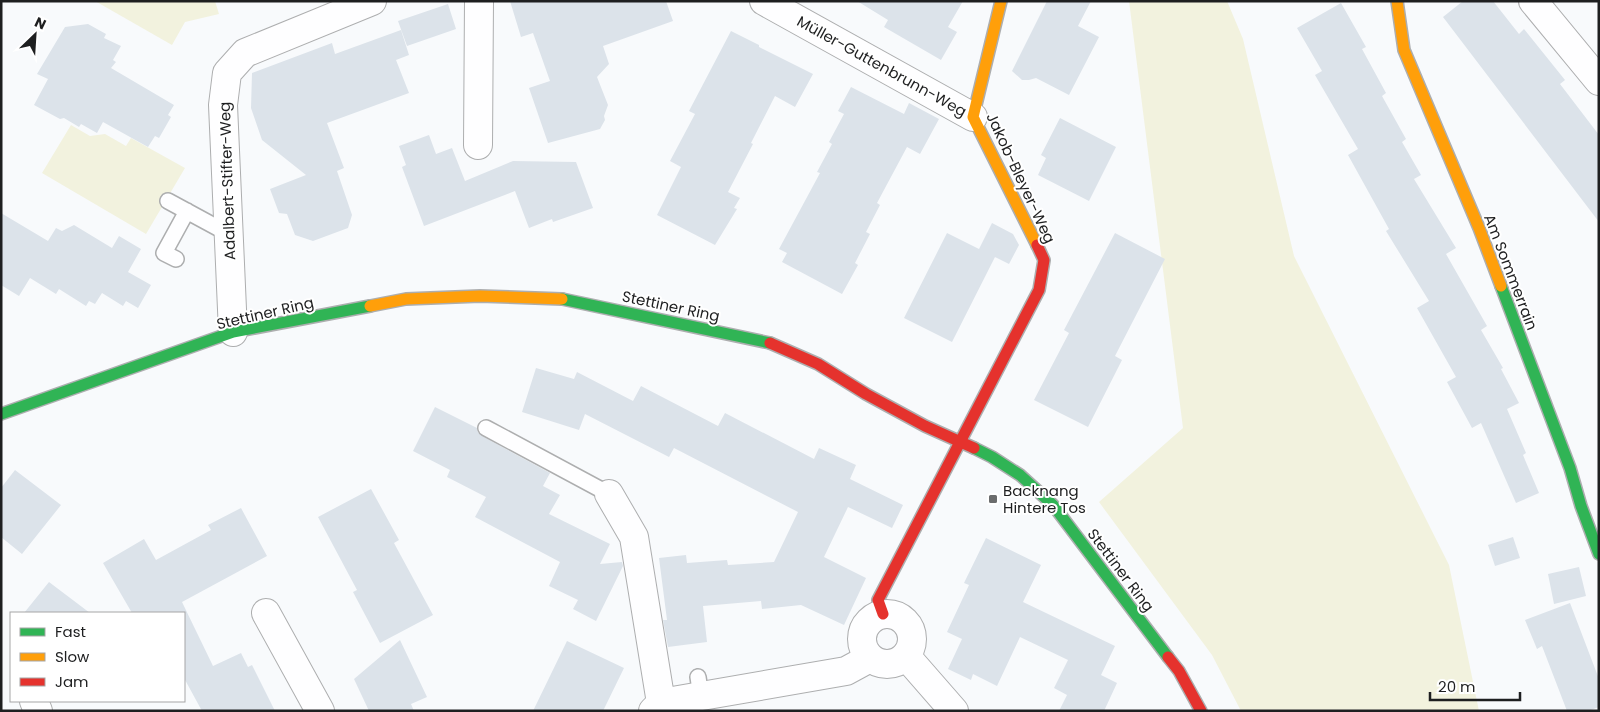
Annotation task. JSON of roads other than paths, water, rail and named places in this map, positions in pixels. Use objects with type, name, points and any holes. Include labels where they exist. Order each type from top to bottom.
[{"type":"street","name":"Adalbert-Stifter-Weg","points":[[233,332],[223,104],[228,73],[242,46],[344,6],[372,1]]},
{"type":"street","points":[[478,145],[479,1]]},
{"type":"street","name":"Müller-Guttenbrunn-Weg","points":[[764,1],[973,117]]},
{"type":"street","name":"Jakob-Bleyer-Weg","points":[[883,614],[878,600],[1039,290],[1044,260],[973,117],[1001,1]]},
{"type":"street","name":"Am Sommerrain","points":[[1397,1],[1404,50],[1479,228],[1570,468],[1581,506],[1599,554]]},
{"type":"street","points":[[1533,1],[1599,81]]},
{"type":"street","name":"Stettiner Ring","points":[[1,414],[233,332],[406,299],[480,296],[564,299],[768,342],[818,364],[866,394],[925,426],[992,457],[1020,476],[1053,505],[1179,671],[1201,711]]},
{"type":"street","points":[[609,494],[634,537],[657,707],[699,687],[846,670],[870,658]]},
{"type":"street","points":[[266,613],[320,711]]},
{"type":"street","points":[[891,614],[899,616],[910,627],[913,642],[911,650],[906,656],[900,662],[892,664],[876,662],[870,658],[862,644],[865,628],[876,616],[891,614]]},
{"type":"street","points":[[906,656],[954,711]]},
{"type":"lane","points":[[168,201],[229,234]]},
{"type":"lane","points":[[176,259],[164,253],[187,211]]},
{"type":"lane","points":[[486,428],[609,494]]},
{"type":"place","name":"Backnang Hintere Tos","points":[[993,499]]}]
